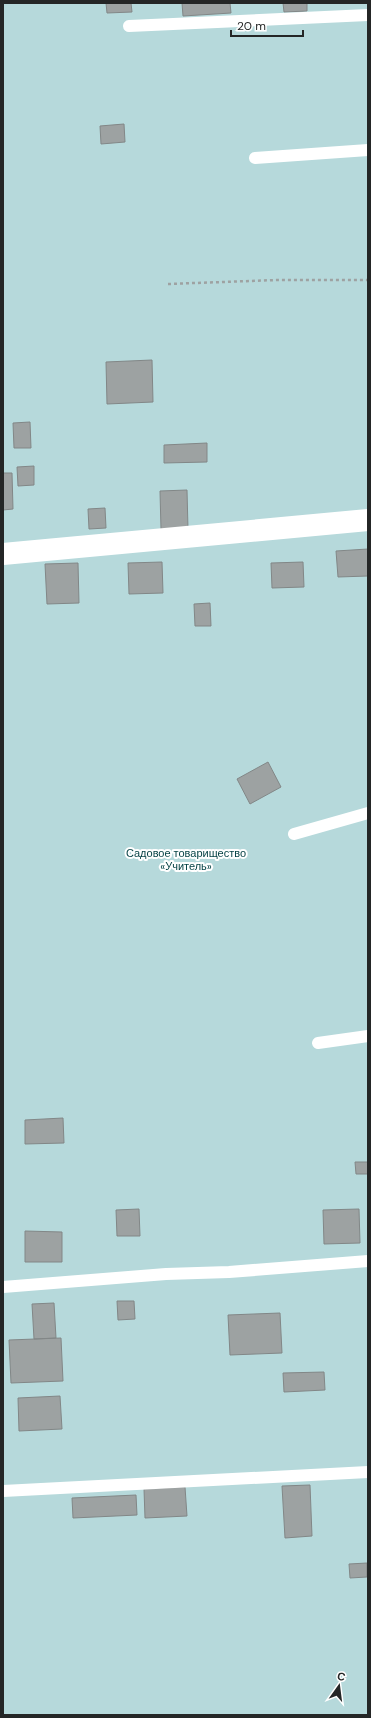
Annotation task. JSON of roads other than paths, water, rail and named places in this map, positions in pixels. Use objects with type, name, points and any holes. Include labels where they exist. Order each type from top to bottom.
[{"type":"street","points":[[3,554],[368,520]]},
{"type":"lane","points":[[129,26],[368,15]]},
{"type":"lane","points":[[254,158],[368,150]]},
{"type":"lane","points":[[294,834],[368,813]]},
{"type":"lane","points":[[318,1043],[368,1036]]},
{"type":"lane","points":[[3,1287],[166,1274],[245,1271],[368,1261]]},
{"type":"lane","points":[[3,1491],[368,1472]]},
{"type":"park label","name":"Садовое товарищество «Учитель»","points":[[186,859]]}]
